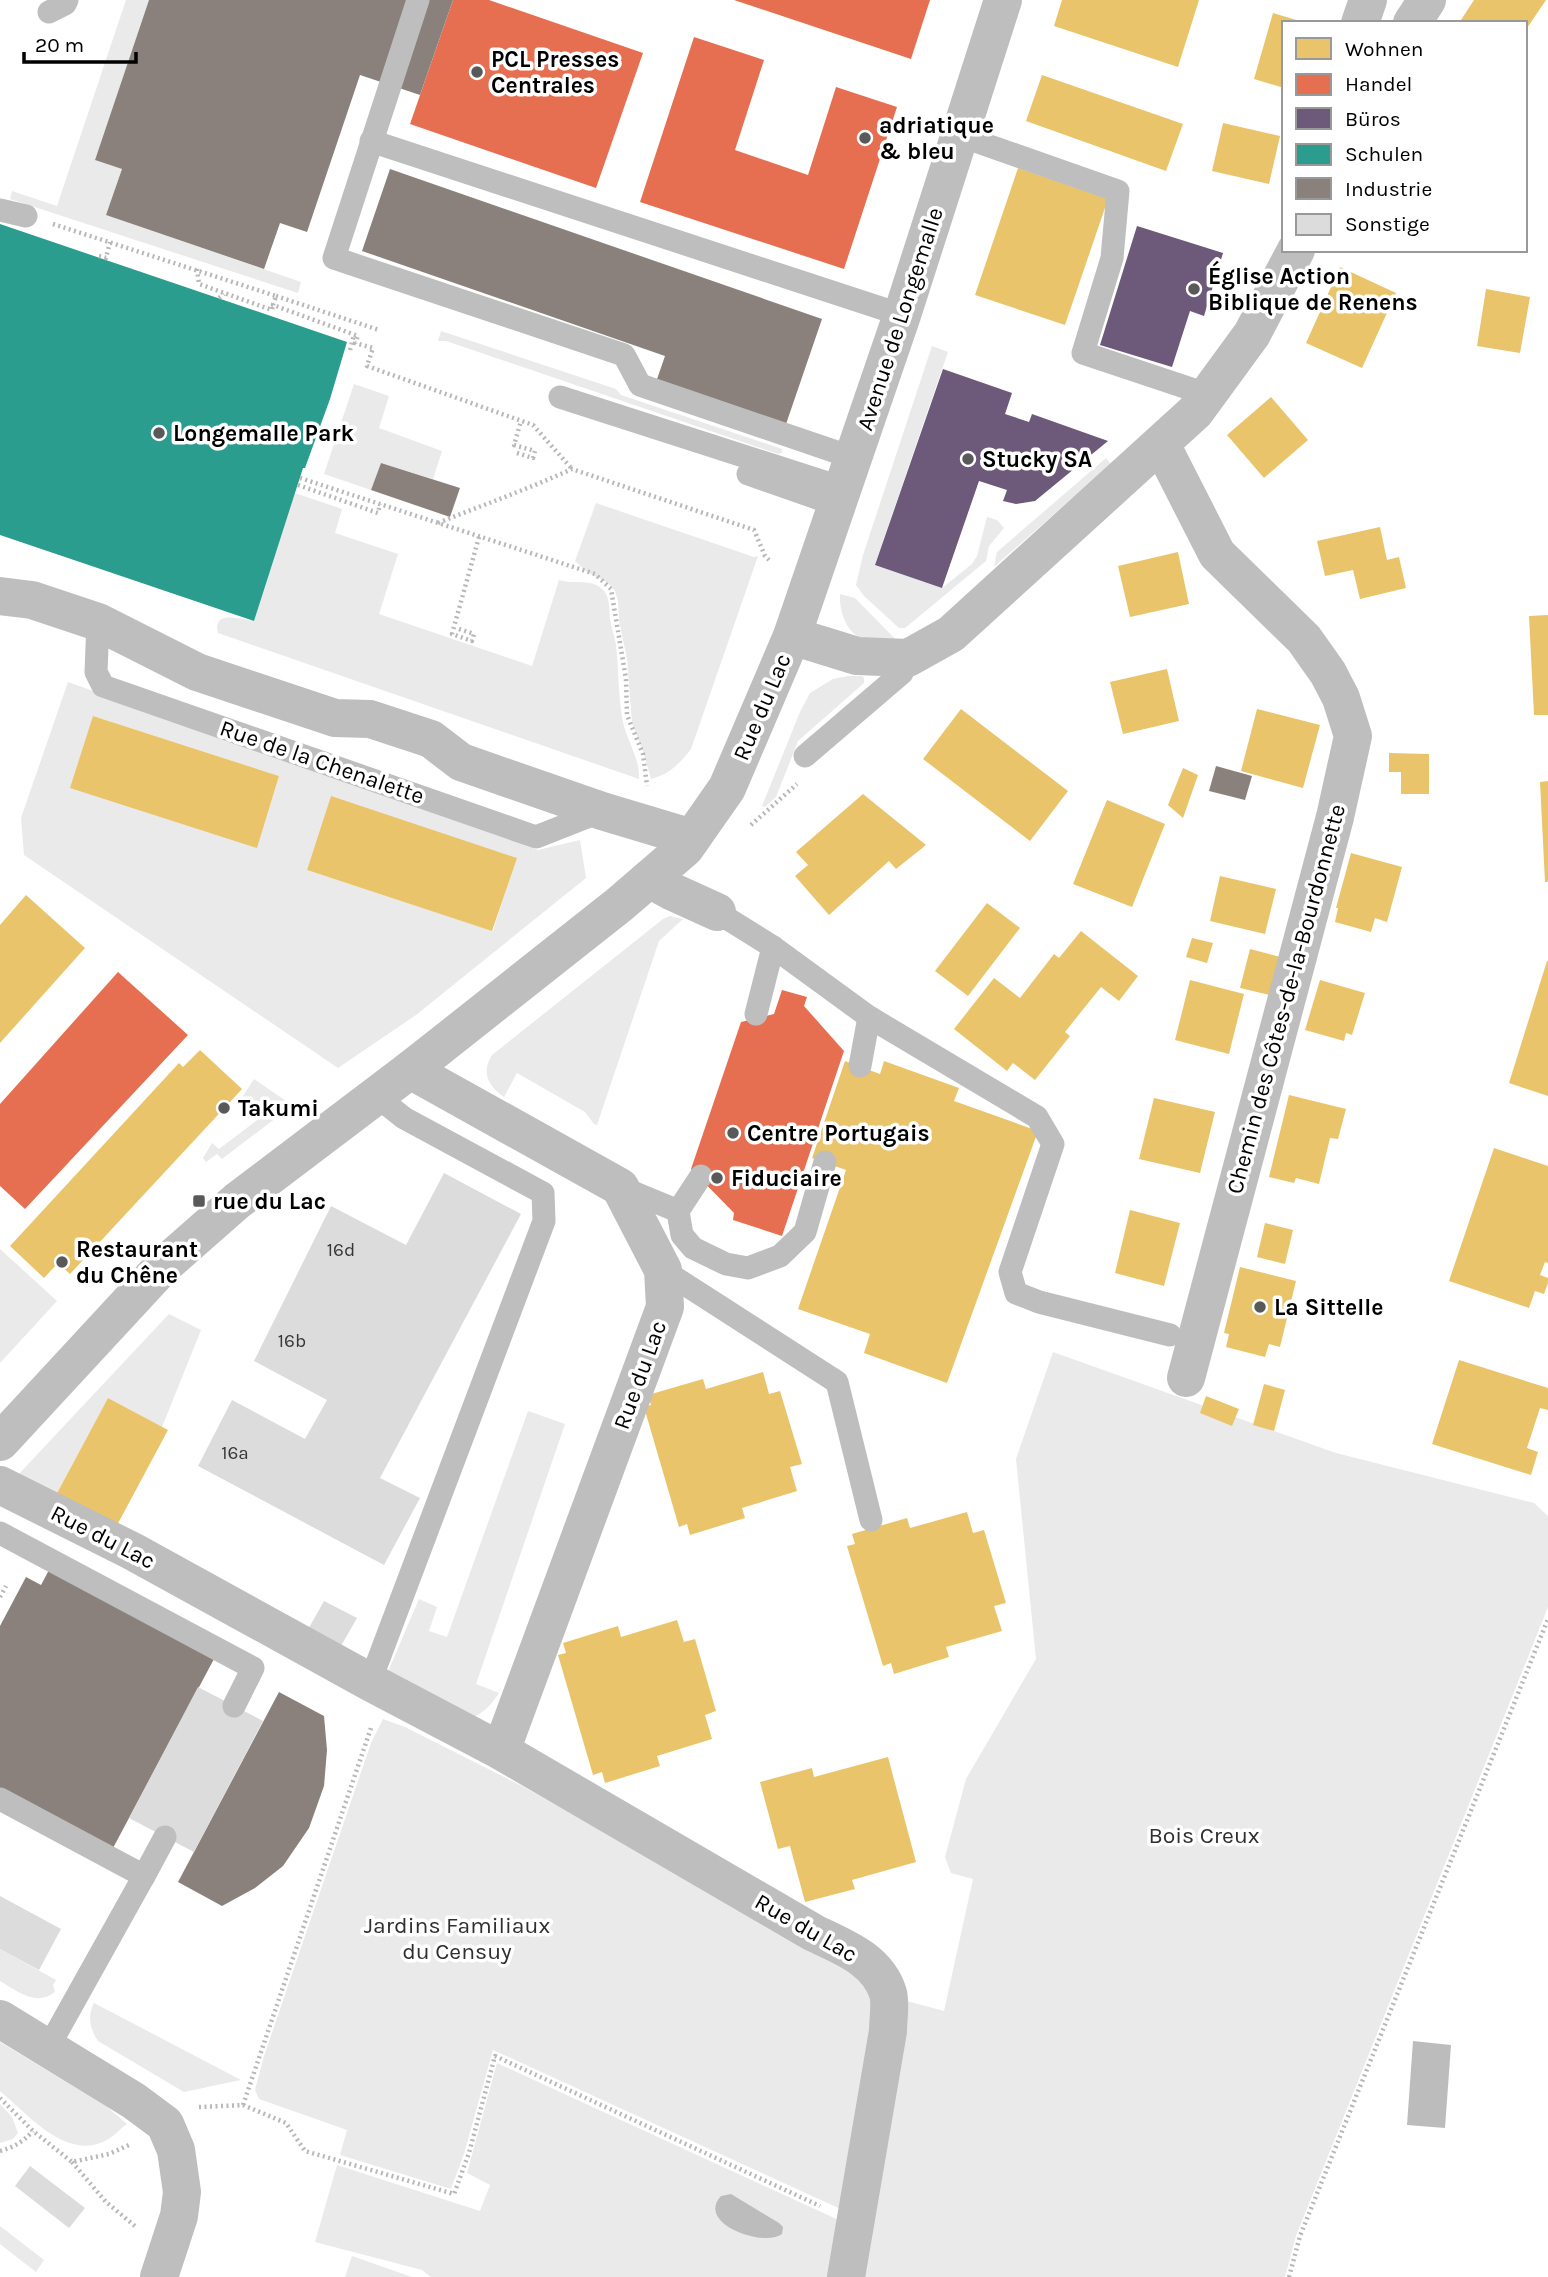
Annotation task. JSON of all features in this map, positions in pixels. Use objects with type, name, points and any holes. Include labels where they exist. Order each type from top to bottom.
[{"type":"street","name":"Avenue de Longemalle","points":[[792,636],[902,315],[1003,0]]},
{"type":"street","points":[[1361,21],[1368,0]]},
{"type":"street","points":[[1413,21],[1427,0]]},
{"type":"street","points":[[908,658],[951,634],[1195,412],[1252,334],[1295,252]]},
{"type":"street","name":"Chemin des Côtes-de-la-Bourdonnette","points":[[1161,444],[1217,554],[1304,639],[1328,673],[1341,698],[1353,736],[1335,817],[1186,1378]]},
{"type":"street","name":"Rue de la Chenalette","points":[[0,596],[32,600],[98,622],[197,672],[335,718],[370,719],[431,739],[461,762],[689,843]]},
{"type":"street","name":"Rue du Lac","points":[[0,1442],[162,1267],[237,1201],[410,1070],[649,879],[689,843],[727,788],[792,636],[857,656],[908,658]]},
{"type":"street","points":[[689,843],[695,874],[718,912]]},
{"type":"street","points":[[649,879],[718,912]]},
{"type":"street","points":[[410,1070],[620,1187]]},
{"type":"street","name":"Rue du Lac","points":[[501,1751],[665,1307],[663,1270],[620,1187]]},
{"type":"street","name":"Rue du Lac","points":[[0,1485],[131,1551],[501,1751],[814,1933],[856,1953],[879,1975],[888,1995],[888,2031],[846,2277]]},
{"type":"street","points":[[0,2019],[134,2101],[164,2125],[176,2150],[182,2192],[179,2216],[159,2277]]},
{"type":"lane","points":[[418,0],[334,258],[624,355],[640,384],[845,483]]},
{"type":"lane","points":[[961,136],[1118,191],[1112,258],[1083,353],[1209,395]]},
{"type":"lane","points":[[371,141],[902,315]]},
{"type":"lane","points":[[0,210],[26,216]]},
{"type":"lane","points":[[558,402],[845,483]]},
{"type":"lane","name":"Rue de la Chenalette","points":[[98,622],[96,672],[103,686],[536,837],[602,811]]},
{"type":"lane","points":[[805,757],[902,673],[908,658]]},
{"type":"lane","points":[[718,912],[773,947],[869,1017],[1037,1116],[1053,1144],[1010,1272],[1016,1293],[1039,1302],[1170,1335]]},
{"type":"lane","points":[[756,1014],[773,947]]},
{"type":"lane","points":[[860,1066],[869,1017]]},
{"type":"lane","points":[[375,1096],[404,1118],[543,1193],[544,1221],[377,1686]]},
{"type":"lane","points":[[701,1176],[678,1211],[682,1235],[693,1248],[726,1264],[748,1268],[780,1256],[805,1232],[825,1162]]},
{"type":"lane","points":[[620,1187],[678,1211]]},
{"type":"lane","points":[[663,1270],[837,1382],[871,1521]]},
{"type":"lane","points":[[0,1533],[253,1668],[234,1706]]},
{"type":"lane","points":[[0,1800],[144,1876]]},
{"type":"lane","points":[[48,2048],[165,1837]]},
{"type":"path","points":[[26,216],[379,330]]},
{"type":"path","points":[[99,256],[106,258],[110,242]]},
{"type":"path","points":[[197,270],[199,284],[272,310],[276,296]]},
{"type":"path","points":[[219,299],[224,294]]},
{"type":"path","points":[[273,305],[358,336],[355,343],[373,348],[367,366],[533,425],[572,469],[754,530],[769,560]]},
{"type":"path","points":[[350,350],[354,335]]},
{"type":"path","points":[[517,453],[533,458],[535,451],[514,445],[520,421]]},
{"type":"path","points":[[438,523],[529,489],[572,469]]},
{"type":"path","points":[[300,478],[595,574],[611,589],[626,679],[627,715],[643,754],[647,794]]},
{"type":"path","points":[[298,485],[378,513],[380,504]]},
{"type":"path","points":[[459,629],[474,634],[472,641],[452,634],[479,537]]},
{"type":"path","points":[[0,1597],[6,1586]]},
{"type":"path","points":[[1289,2277],[1305,2223],[1548,1619]]},
{"type":"path","points":[[243,2105],[377,1686]]},
{"type":"path","points":[[72,2162],[109,2154],[164,2125],[243,2105],[285,2123],[305,2151],[454,2194],[495,2056],[856,2222]]},
{"type":"path","points":[[0,2098],[33,2131],[72,2162],[106,2202],[141,2232]]},
{"type":"path","points":[[0,2151],[15,2147],[33,2131]]},
{"type":"green space","points":[[126,0],[149,0],[95,160],[122,169],[106,215],[301,282],[298,293],[10,199],[12,191],[57,206]]},
{"type":"green space","points":[[441,331],[616,389],[621,395],[782,449],[782,453],[778,454],[446,341],[438,341]]},
{"type":"green space","points":[[932,346],[948,352],[875,564],[942,588],[972,564],[977,556],[987,517],[997,520],[1004,528],[989,546],[986,561],[905,628],[899,628],[864,596],[856,585],[863,555]]},
{"type":"green space","points":[[354,384],[389,396],[379,428],[442,451],[433,479],[381,463],[371,490],[324,474]]},
{"type":"green space","points":[[1106,458],[1111,464],[994,567],[997,552]]},
{"type":"green space","points":[[295,493],[342,509],[335,533],[398,554],[379,614],[532,666],[559,580],[595,584],[600,587],[609,602],[623,722],[639,771],[639,779],[218,633],[217,626],[223,619],[254,621]]},
{"type":"green space","points":[[596,503],[754,557],[758,556],[691,749],[674,768],[651,779],[632,723],[627,659],[615,591],[608,583],[587,572],[575,561]]},
{"type":"green space","points":[[840,594],[855,598],[900,644],[870,641],[855,635],[844,619]]},
{"type":"green space","points":[[862,676],[864,683],[798,741],[776,797],[765,807],[762,806],[810,693],[833,679]]},
{"type":"green space","points":[[68,682],[538,850],[580,840],[586,878],[416,1015],[338,1068],[24,855],[21,818]],"holes":[[[93,716],[279,776],[257,847]],[[331,797],[516,858],[493,931],[307,870]]]},
{"type":"green space","points":[[670,916],[683,919],[659,941],[597,1125],[585,1112],[517,1073],[504,1097],[494,1088],[487,1073],[492,1055]]},
{"type":"green space","points":[[254,1079],[289,1103],[289,1108],[222,1159],[217,1154],[206,1162],[203,1158],[212,1143],[219,1149],[264,1115],[243,1096]]},
{"type":"green space","points":[[0,1249],[57,1301],[0,1363]]},
{"type":"green space","points":[[169,1314],[201,1330],[162,1427],[108,1398],[55,1497],[17,1476]]},
{"type":"green space","name":"Bois Creux","points":[[1053,1352],[1336,1453],[1534,1503],[1548,1516],[1548,1607],[1296,2236],[1285,2277],[855,2277],[903,2000],[944,2011],[973,1879],[951,1873],[945,1857],[966,1779],[1036,1659],[1016,1459]]},
{"type":"green space","points":[[528,1411],[565,1424],[476,1684],[499,1693],[485,1710],[466,1720],[384,1681],[419,1599],[437,1607],[429,1631],[447,1637]]},
{"type":"green space","name":"Jardins Familiaux du Censuy","points":[[383,1719],[405,1727],[522,1786],[857,1972],[877,1996],[847,2212],[493,2050],[464,2154],[451,2189],[340,2155],[347,2130],[259,2099],[255,2090],[264,2056],[371,1743]]},
{"type":"green space","points":[[0,1949],[56,1980],[53,1985],[55,1992],[34,1998],[0,1981]]},
{"type":"green space","points":[[94,2003],[241,2080],[184,2092],[98,2041],[90,2022]]},
{"type":"green space","points":[[0,2042],[106,2106],[127,2124],[110,2138],[95,2145],[79,2145],[50,2133],[0,2091]]},
{"type":"green space","points":[[497,2063],[845,2223],[833,2277],[431,2277],[422,2270],[315,2242],[337,2165],[480,2211],[490,2185],[467,2173]]},
{"type":"green space","points":[[0,2104],[12,2117],[18,2133],[13,2139],[0,2143]]},
{"type":"green space","points":[[0,2226],[44,2260],[36,2272],[0,2244]]},
{"type":"green space","points":[[352,2256],[412,2277],[345,2277]]},
{"type":"shaded area","points":[[1413,2041],[1451,2045],[1445,2128],[1407,2125]]},
{"type":"shaded area","points":[[731,2194],[779,2223],[783,2227],[782,2234],[773,2238],[748,2236],[724,2224],[717,2216],[715,2206],[721,2196]]},
{"type":"building: Wohnen","points":[[1062,0],[1199,0],[1178,67],[1054,26]]},
{"type":"building: Wohnen","points":[[1474,0],[1546,0],[1527,28],[1527,21],[1460,21]]},
{"type":"building: Wohnen","points":[[1273,13],[1300,21],[1282,21],[1282,87],[1254,79]]},
{"type":"building: Wohnen","points":[[1042,75],[1183,124],[1166,171],[1026,121]]},
{"type":"building: Wohnen","points":[[1223,123],[1280,136],[1269,184],[1212,171]]},
{"type":"building: Wohnen","points":[[1018,168],[1108,199],[1065,325],[975,295]]},
{"type":"building: Wohnen","points":[[1340,267],[1396,293],[1362,368],[1306,343]]},
{"type":"building: Wohnen","points":[[1486,289],[1530,297],[1520,353],[1477,346]]},
{"type":"building: Wohnen","points":[[1271,397],[1308,440],[1264,478],[1227,435]]},
{"type":"building: Wohnen","points":[[1380,527],[1387,560],[1399,557],[1406,588],[1360,599],[1353,570],[1325,576],[1317,541]]},
{"type":"building: Wohnen","points":[[1178,552],[1189,604],[1130,617],[1118,566]]},
{"type":"building: Wohnen","points":[[1548,615],[1548,715],[1534,715],[1529,616]]},
{"type":"building: Wohnen","points":[[1167,669],[1179,721],[1123,734],[1110,682]]},
{"type":"building: Wohnen","points":[[961,709],[1068,791],[1030,841],[923,759]]},
{"type":"building: Wohnen","points":[[1257,709],[1320,725],[1303,788],[1241,771]]},
{"type":"building: Wohnen","points":[[93,716],[279,776],[257,848],[70,788]]},
{"type":"building: Wohnen","points":[[1389,753],[1429,754],[1429,794],[1401,794],[1401,772],[1389,772]]},
{"type":"building: Wohnen","points":[[1183,768],[1198,775],[1183,818],[1168,805]]},
{"type":"building: Wohnen","points":[[1548,781],[1548,882],[1545,882],[1540,782]]},
{"type":"building: Wohnen","points":[[863,794],[926,845],[896,869],[889,861],[829,915],[795,876],[808,865],[796,852]]},
{"type":"building: Wohnen","points":[[331,796],[517,858],[492,931],[307,870]]},
{"type":"building: Wohnen","points":[[1107,800],[1165,824],[1132,907],[1073,884]]},
{"type":"building: Wohnen","points":[[1351,853],[1402,867],[1387,922],[1375,918],[1371,932],[1335,922],[1336,908]]},
{"type":"building: Wohnen","points":[[1220,876],[1276,889],[1265,934],[1210,921]]},
{"type":"building: Wohnen","points":[[26,895],[85,948],[0,1043],[0,925]]},
{"type":"building: Wohnen","points":[[987,903],[1020,928],[968,996],[935,971]]},
{"type":"building: Wohnen","points":[[1081,931],[1138,976],[1119,1001],[1101,987],[1065,1032],[1070,1036],[1035,1080],[1013,1063],[1007,1071],[954,1029],[994,978],[1020,998],[1054,954],[1059,958]]},
{"type":"building: Wohnen","points":[[1192,938],[1213,943],[1207,963],[1186,957]]},
{"type":"building: Wohnen","points":[[1250,949],[1284,958],[1274,996],[1240,988]]},
{"type":"building: Wohnen","points":[[1548,961],[1548,1096],[1509,1083]]},
{"type":"building: Wohnen","points":[[1190,980],[1244,994],[1229,1054],[1175,1040]]},
{"type":"building: Wohnen","points":[[1320,980],[1365,993],[1352,1035],[1346,1033],[1344,1041],[1305,1030]]},
{"type":"building: Wohnen","points":[[200,1050],[242,1089],[70,1274],[58,1263],[44,1278],[10,1246],[179,1063],[183,1067]]},
{"type":"building: Wohnen","points":[[845,1061],[880,1074],[884,1061],[959,1088],[954,1101],[1038,1131],[947,1383],[864,1353],[870,1334],[798,1309],[846,1170],[812,1158]]},
{"type":"building: Wohnen","points":[[1289,1095],[1346,1109],[1338,1139],[1330,1138],[1319,1184],[1296,1178],[1294,1183],[1269,1177]]},
{"type":"building: Wohnen","points":[[1154,1098],[1215,1112],[1200,1173],[1139,1159]]},
{"type":"building: Wohnen","points":[[1494,1148],[1548,1166],[1548,1263],[1545,1262],[1540,1275],[1548,1278],[1548,1283],[1544,1294],[1535,1291],[1529,1308],[1449,1281]]},
{"type":"building: Wohnen","points":[[1130,1210],[1180,1223],[1164,1286],[1115,1273]]},
{"type":"building: Wohnen","points":[[1265,1223],[1293,1230],[1285,1264],[1257,1257]]},
{"type":"building: Wohnen","name":"La Sittelle","points":[[1240,1267],[1296,1281],[1280,1347],[1269,1344],[1265,1357],[1226,1347],[1229,1334],[1224,1333]]},
{"type":"building: Wohnen","points":[[1459,1360],[1548,1388],[1548,1410],[1540,1408],[1527,1448],[1538,1452],[1531,1475],[1432,1444]]},
{"type":"building: Wohnen","points":[[763,1372],[769,1394],[780,1391],[802,1464],[790,1467],[797,1491],[742,1508],[745,1518],[690,1535],[687,1524],[679,1527],[644,1407],[651,1405],[648,1395],[703,1379],[706,1389]]},
{"type":"building: Wohnen","points":[[1264,1384],[1285,1390],[1274,1431],[1253,1425]]},
{"type":"building: Wohnen","points":[[1206,1396],[1239,1409],[1232,1426],[1200,1413]]},
{"type":"building: Wohnen","points":[[108,1398],[168,1430],[115,1529],[55,1497]]},
{"type":"building: Wohnen","points":[[967,1512],[973,1533],[984,1530],[1006,1603],[994,1606],[1002,1631],[946,1647],[949,1657],[894,1674],[891,1663],[883,1666],[847,1546],[855,1544],[852,1534],[907,1518],[910,1528]]},
{"type":"building: Wohnen","points":[[677,1620],[684,1642],[695,1639],[716,1711],[705,1715],[712,1739],[657,1756],[660,1766],[605,1783],[602,1772],[593,1775],[558,1655],[566,1653],[563,1643],[618,1626],[621,1637]]},
{"type":"building: Wohnen","points":[[888,1757],[916,1862],[852,1880],[855,1889],[805,1902],[790,1846],[778,1849],[760,1782],[812,1768],[814,1777]]},
{"type":"building: Handel","points":[[453,0],[489,0],[643,53],[596,188],[410,124]]},
{"type":"building: Handel","points":[[734,0],[930,0],[911,59]]},
{"type":"building: Handel","points":[[694,37],[764,60],[735,150],[808,175],[836,87],[897,107],[844,269],[640,202]]},
{"type":"building: Handel","points":[[118,972],[188,1035],[25,1209],[0,1186],[0,1104]]},
{"type":"building: Handel","points":[[782,990],[807,997],[804,1006],[844,1051],[782,1236],[733,1220],[734,1213],[691,1169],[741,1022],[774,1014]]},
{"type":"building: Büros","points":[[1137,226],[1223,253],[1204,316],[1190,311],[1172,367],[1100,345]]},
{"type":"building: Büros","points":[[943,369],[1012,393],[1005,414],[1029,422],[1032,414],[1108,441],[1035,501],[1016,504],[1003,501],[1007,490],[979,481],[942,588],[875,565]]},
{"type":"building: Schulen","name":"Longemalle Park","points":[[0,224],[347,342],[254,621],[0,535]]},
{"type":"building: Industrie","points":[[149,0],[453,0],[420,95],[360,75],[307,232],[280,223],[264,269],[106,215],[122,169],[95,160]]},
{"type":"building: Industrie","points":[[390,169],[822,319],[785,427],[656,382],[665,356],[362,251]]},
{"type":"building: Industrie","points":[[381,463],[460,488],[450,517],[371,490]]},
{"type":"building: Industrie","points":[[1216,766],[1252,776],[1245,800],[1209,791]]},
{"type":"building: Industrie","points":[[49,1570],[214,1659],[113,1848],[0,1788],[0,1626],[26,1577],[41,1585]]},
{"type":"building: Industrie","points":[[279,1692],[324,1716],[327,1750],[324,1786],[309,1828],[283,1866],[255,1888],[222,1906],[178,1882]]},
{"type":"building: Sonstige","points":[[444,1173],[521,1214],[380,1478],[420,1498],[384,1565],[198,1466],[232,1400],[305,1439],[327,1400],[254,1361],[331,1206],[406,1245]]},
{"type":"building: Sonstige","points":[[324,1601],[357,1618],[338,1651],[306,1633]]},
{"type":"building: Sonstige","points":[[198,1687],[263,1721],[194,1852],[129,1818]]},
{"type":"building: Sonstige","points":[[0,1896],[61,1929],[39,1970],[0,1949]]},
{"type":"building: Sonstige","points":[[30,2166],[85,2208],[69,2228],[15,2186]]},
{"type":"place","name":"PCL Presses Centrales","points":[[477,72]]},
{"type":"place","name":"adriatique & bleu","points":[[865,138]]},
{"type":"place","name":"Église Action Biblique de Renens","points":[[1194,289]]},
{"type":"place","name":"Longemalle Park","points":[[159,433]]},
{"type":"place","name":"Stucky SA","points":[[968,459]]},
{"type":"place","name":"Takumi","points":[[224,1108]]},
{"type":"place","name":"Centre Portugais","points":[[733,1133]]},
{"type":"place","name":"Fiduciaire","points":[[717,1178]]},
{"type":"place","name":"rue du Lac","points":[[199,1201]]},
{"type":"place","name":"Restaurant du Chêne","points":[[62,1262]]},
{"type":"place","name":"La Sittelle","points":[[1260,1307]]}]
